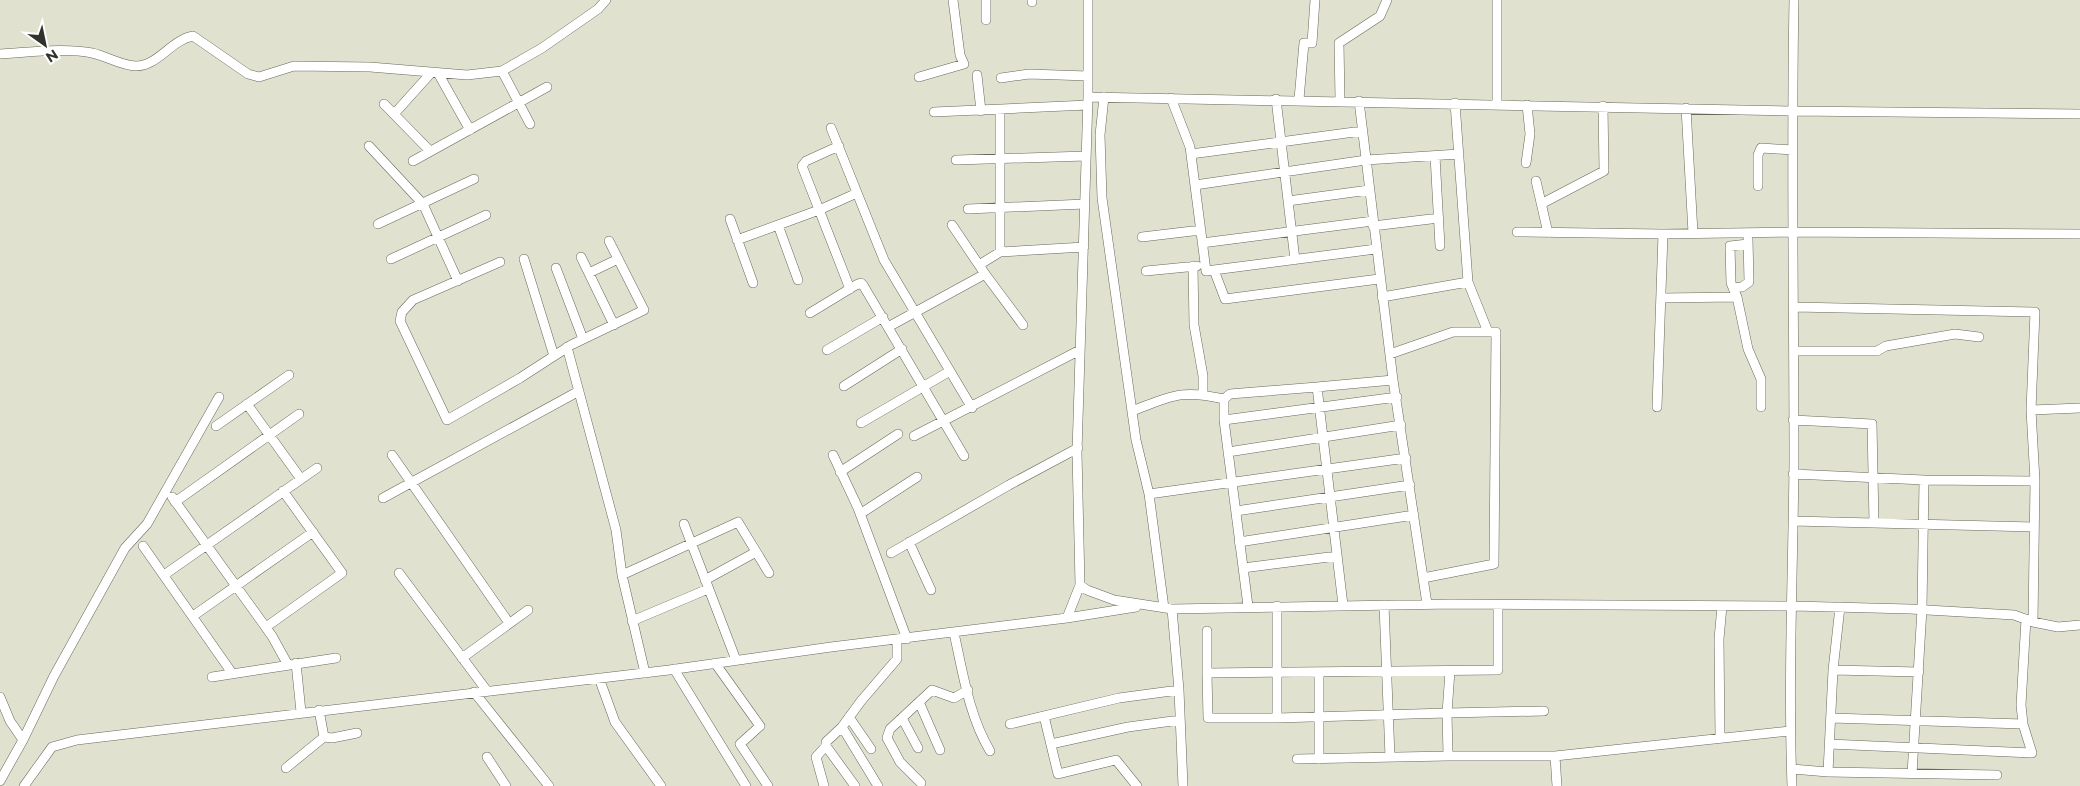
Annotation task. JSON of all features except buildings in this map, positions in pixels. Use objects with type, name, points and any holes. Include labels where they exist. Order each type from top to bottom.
[{"type":"street","points":[[0,54],[91,52],[135,66],[144,65],[183,38],[193,36],[248,74],[259,77],[294,66],[370,67],[467,75],[502,72],[542,48],[598,9],[606,0]]},
{"type":"street","points":[[919,77],[964,64],[960,55],[953,0]]},
{"type":"street","points":[[986,0],[986,20]]},
{"type":"street","points":[[1068,618],[1080,586],[1078,448],[1088,101],[1088,0]]},
{"type":"street","points":[[1299,99],[1304,43],[1312,43],[1314,0]]},
{"type":"street","points":[[1340,100],[1338,43],[1380,16],[1387,0]]},
{"type":"street","points":[[1497,0],[1497,104]]},
{"type":"street","points":[[1792,786],[1790,731],[1794,521],[1792,111],[1794,0]]},
{"type":"street","points":[[502,72],[530,124]]},
{"type":"street","points":[[395,113],[434,73]]},
{"type":"street","points":[[434,73],[470,130]]},
{"type":"street","points":[[1001,78],[1028,74],[1088,76]]},
{"type":"street","points":[[977,75],[981,111]]},
{"type":"street","points":[[413,161],[547,87]]},
{"type":"street","points":[[934,112],[1000,110],[1088,101],[1104,97],[1299,99],[1792,111],[2080,114]]},
{"type":"street","points":[[1104,97],[1100,134],[1102,198],[1132,411],[1141,467],[1149,494],[1168,609],[1179,690],[1183,786]]},
{"type":"street","points":[[1171,98],[1191,154],[1206,271],[1376,249]]},
{"type":"street","points":[[1276,99],[1295,260]]},
{"type":"street","points":[[1359,101],[1379,279],[1427,604]]},
{"type":"street","points":[[1455,103],[1468,282],[1488,332]]},
{"type":"street","points":[[384,104],[395,113],[430,151]]},
{"type":"street","points":[[1526,105],[1530,134],[1526,163]]},
{"type":"street","points":[[1541,204],[1604,172],[1603,106]]},
{"type":"street","points":[[1686,108],[1693,233]]},
{"type":"street","points":[[1000,110],[1000,252]]},
{"type":"street","points":[[831,128],[884,260],[972,408]]},
{"type":"street","points":[[1191,154],[1362,131]]},
{"type":"street","points":[[369,146],[423,204],[458,281]]},
{"type":"street","points":[[839,146],[806,161],[802,166],[850,289]]},
{"type":"street","points":[[1758,186],[1758,155],[1761,148],[1792,150]]},
{"type":"street","points":[[1195,185],[1366,160],[1459,154]]},
{"type":"street","points":[[956,160],[1086,156]]},
{"type":"street","points":[[1435,156],[1440,246]]},
{"type":"street","points":[[378,224],[474,179]]},
{"type":"street","points":[[1536,181],[1548,233]]},
{"type":"street","points":[[1288,201],[1369,190]]},
{"type":"street","points":[[737,240],[819,210],[858,193]]},
{"type":"street","points":[[968,209],[1085,204]]},
{"type":"street","points":[[391,259],[486,215]]},
{"type":"street","points":[[1202,243],[1292,231],[1439,218]]},
{"type":"street","points":[[730,219],[753,282]]},
{"type":"street","points":[[778,225],[798,280]]},
{"type":"street","points":[[952,225],[984,274],[1023,325]]},
{"type":"street","points":[[1142,237],[1200,230]]},
{"type":"street","points":[[1517,232],[2080,234]]},
{"type":"street","points":[[1661,298],[1735,292],[1750,282],[1747,232]]},
{"type":"street","points":[[1657,407],[1663,234]]},
{"type":"street","points":[[500,262],[413,300],[400,317],[400,322],[447,420],[567,347],[644,310],[609,241]]},
{"type":"street","points":[[1748,244],[1733,244],[1729,248],[1730,276],[1746,342],[1760,379],[1761,407]]},
{"type":"street","points":[[979,265],[1000,252],[1084,247]]},
{"type":"street","points":[[582,257],[614,325]]},
{"type":"street","points":[[524,259],[554,356]]},
{"type":"street","points":[[589,273],[618,260]]},
{"type":"street","points":[[1146,271],[1205,265]]},
{"type":"street","points":[[1192,266],[1194,325],[1203,394]]},
{"type":"street","points":[[556,268],[583,339]]},
{"type":"street","points":[[1214,270],[1224,299],[1379,279]]},
{"type":"street","points":[[888,326],[984,274]]},
{"type":"street","points":[[1382,297],[1468,282]]},
{"type":"street","points":[[810,313],[861,283],[883,317],[964,456]]},
{"type":"street","points":[[1794,307],[2035,312],[2031,410],[2034,527],[2029,621],[2021,705],[2023,724],[2032,753],[1829,744]]},
{"type":"street","points":[[827,350],[883,317]]},
{"type":"street","points":[[1390,354],[1453,332],[1496,332],[1494,564],[1423,578]]},
{"type":"street","points":[[1794,351],[1877,351],[1886,346],[1956,334],[1979,337]]},
{"type":"street","points":[[567,347],[616,530],[622,575],[645,673]]},
{"type":"street","points":[[844,386],[902,349]]},
{"type":"street","points":[[914,436],[945,422],[1080,350]]},
{"type":"street","points":[[861,423],[950,371]]},
{"type":"street","points":[[216,426],[289,374]]},
{"type":"street","points":[[1224,399],[1230,394],[1393,380]]},
{"type":"street","points":[[1317,387],[1343,605]]},
{"type":"street","points":[[383,498],[579,391]]},
{"type":"street","points":[[1132,411],[1176,395],[1203,394],[1224,399]]},
{"type":"street","points":[[1224,420],[1397,397]]},
{"type":"street","points":[[0,781],[23,740],[54,676],[125,548],[147,524],[219,398]]},
{"type":"street","points":[[1224,399],[1224,420],[1248,606]]},
{"type":"street","points":[[247,404],[301,479]]},
{"type":"street","points":[[2031,410],[2080,408]]},
{"type":"street","points":[[298,712],[291,664],[266,626],[173,500],[299,414]]},
{"type":"street","points":[[1793,420],[1872,424],[1874,523]]},
{"type":"street","points":[[1228,452],[1401,425]]},
{"type":"street","points":[[840,472],[898,434]]},
{"type":"street","points":[[891,553],[1009,484],[1078,448]]},
{"type":"street","points":[[392,455],[509,624]]},
{"type":"street","points":[[824,786],[816,757],[826,746],[826,742],[842,727],[897,659],[902,639],[860,514],[833,455]]},
{"type":"street","points":[[1149,494],[1406,458]]},
{"type":"street","points":[[164,575],[317,468]]},
{"type":"street","points":[[1794,474],[1924,480],[2034,481]]},
{"type":"street","points":[[860,514],[917,476]]},
{"type":"street","points":[[1912,774],[1922,609],[1924,480]]},
{"type":"street","points":[[1236,511],[1410,485]]},
{"type":"street","points":[[266,626],[342,573],[283,491]]},
{"type":"street","points":[[1240,542],[1414,515]]},
{"type":"street","points":[[1794,521],[2034,527]]},
{"type":"street","points":[[622,575],[738,522],[769,573]]},
{"type":"street","points":[[684,524],[736,660]]},
{"type":"street","points":[[193,616],[312,532]]},
{"type":"street","points":[[909,542],[931,590]]},
{"type":"street","points":[[143,546],[232,673]]},
{"type":"street","points":[[705,580],[756,552]]},
{"type":"street","points":[[1243,568],[1337,556]]},
{"type":"street","points":[[399,573],[487,691]]},
{"type":"street","points":[[1080,586],[1114,600],[1168,609],[1427,604],[1793,606],[1922,609],[2014,615],[2029,621],[2058,626],[2080,625]]},
{"type":"street","points":[[632,621],[708,589]]},
{"type":"street","points":[[1384,605],[1390,757]]},
{"type":"street","points":[[1207,673],[1498,670],[1498,605]]},
{"type":"street","points":[[24,786],[52,747],[77,740],[298,712],[645,673],[1068,618],[1144,606]]},
{"type":"street","points":[[1277,606],[1277,718]]},
{"type":"street","points":[[1720,738],[1719,639],[1722,606]]},
{"type":"street","points":[[1828,772],[1833,670],[1840,607]]},
{"type":"street","points":[[462,658],[528,610]]},
{"type":"street","points":[[1207,631],[1208,718],[1544,711]]},
{"type":"street","points":[[954,633],[976,722],[990,751]]},
{"type":"street","points":[[212,677],[336,658]]},
{"type":"street","points":[[715,663],[760,726],[740,744],[768,786]]},
{"type":"street","points":[[674,669],[746,786]]},
{"type":"street","points":[[1833,670],[1919,672]]},
{"type":"street","points":[[1448,756],[1447,713],[1450,671]]},
{"type":"street","points":[[1319,672],[1319,759]]},
{"type":"street","points":[[600,678],[615,722],[661,786]]},
{"type":"street","points":[[921,782],[900,762],[887,738],[890,729],[932,690],[954,698],[968,690]]},
{"type":"street","points":[[1010,724],[1119,698],[1179,690]]},
{"type":"street","points":[[474,692],[549,786]]},
{"type":"street","points":[[0,697],[10,721],[23,740]]},
{"type":"street","points":[[919,702],[940,750]]},
{"type":"street","points":[[319,710],[324,737]]},
{"type":"street","points":[[1044,716],[1057,772],[1060,775],[1116,760],[1137,786]]},
{"type":"street","points":[[849,717],[871,749]]},
{"type":"street","points":[[902,718],[918,748]]},
{"type":"street","points":[[1831,718],[2023,724]]},
{"type":"street","points":[[1051,744],[1128,727],[1180,720]]},
{"type":"street","points":[[842,727],[878,786]]},
{"type":"street","points":[[1297,759],[1555,756],[1790,731]]},
{"type":"street","points":[[286,768],[324,737],[332,738],[357,733]]},
{"type":"street","points":[[826,746],[855,786]]},
{"type":"street","points":[[1555,756],[1556,786]]},
{"type":"street","points":[[487,757],[506,786]]},
{"type":"street","points":[[1792,769],[1828,772],[1997,775]]}]
